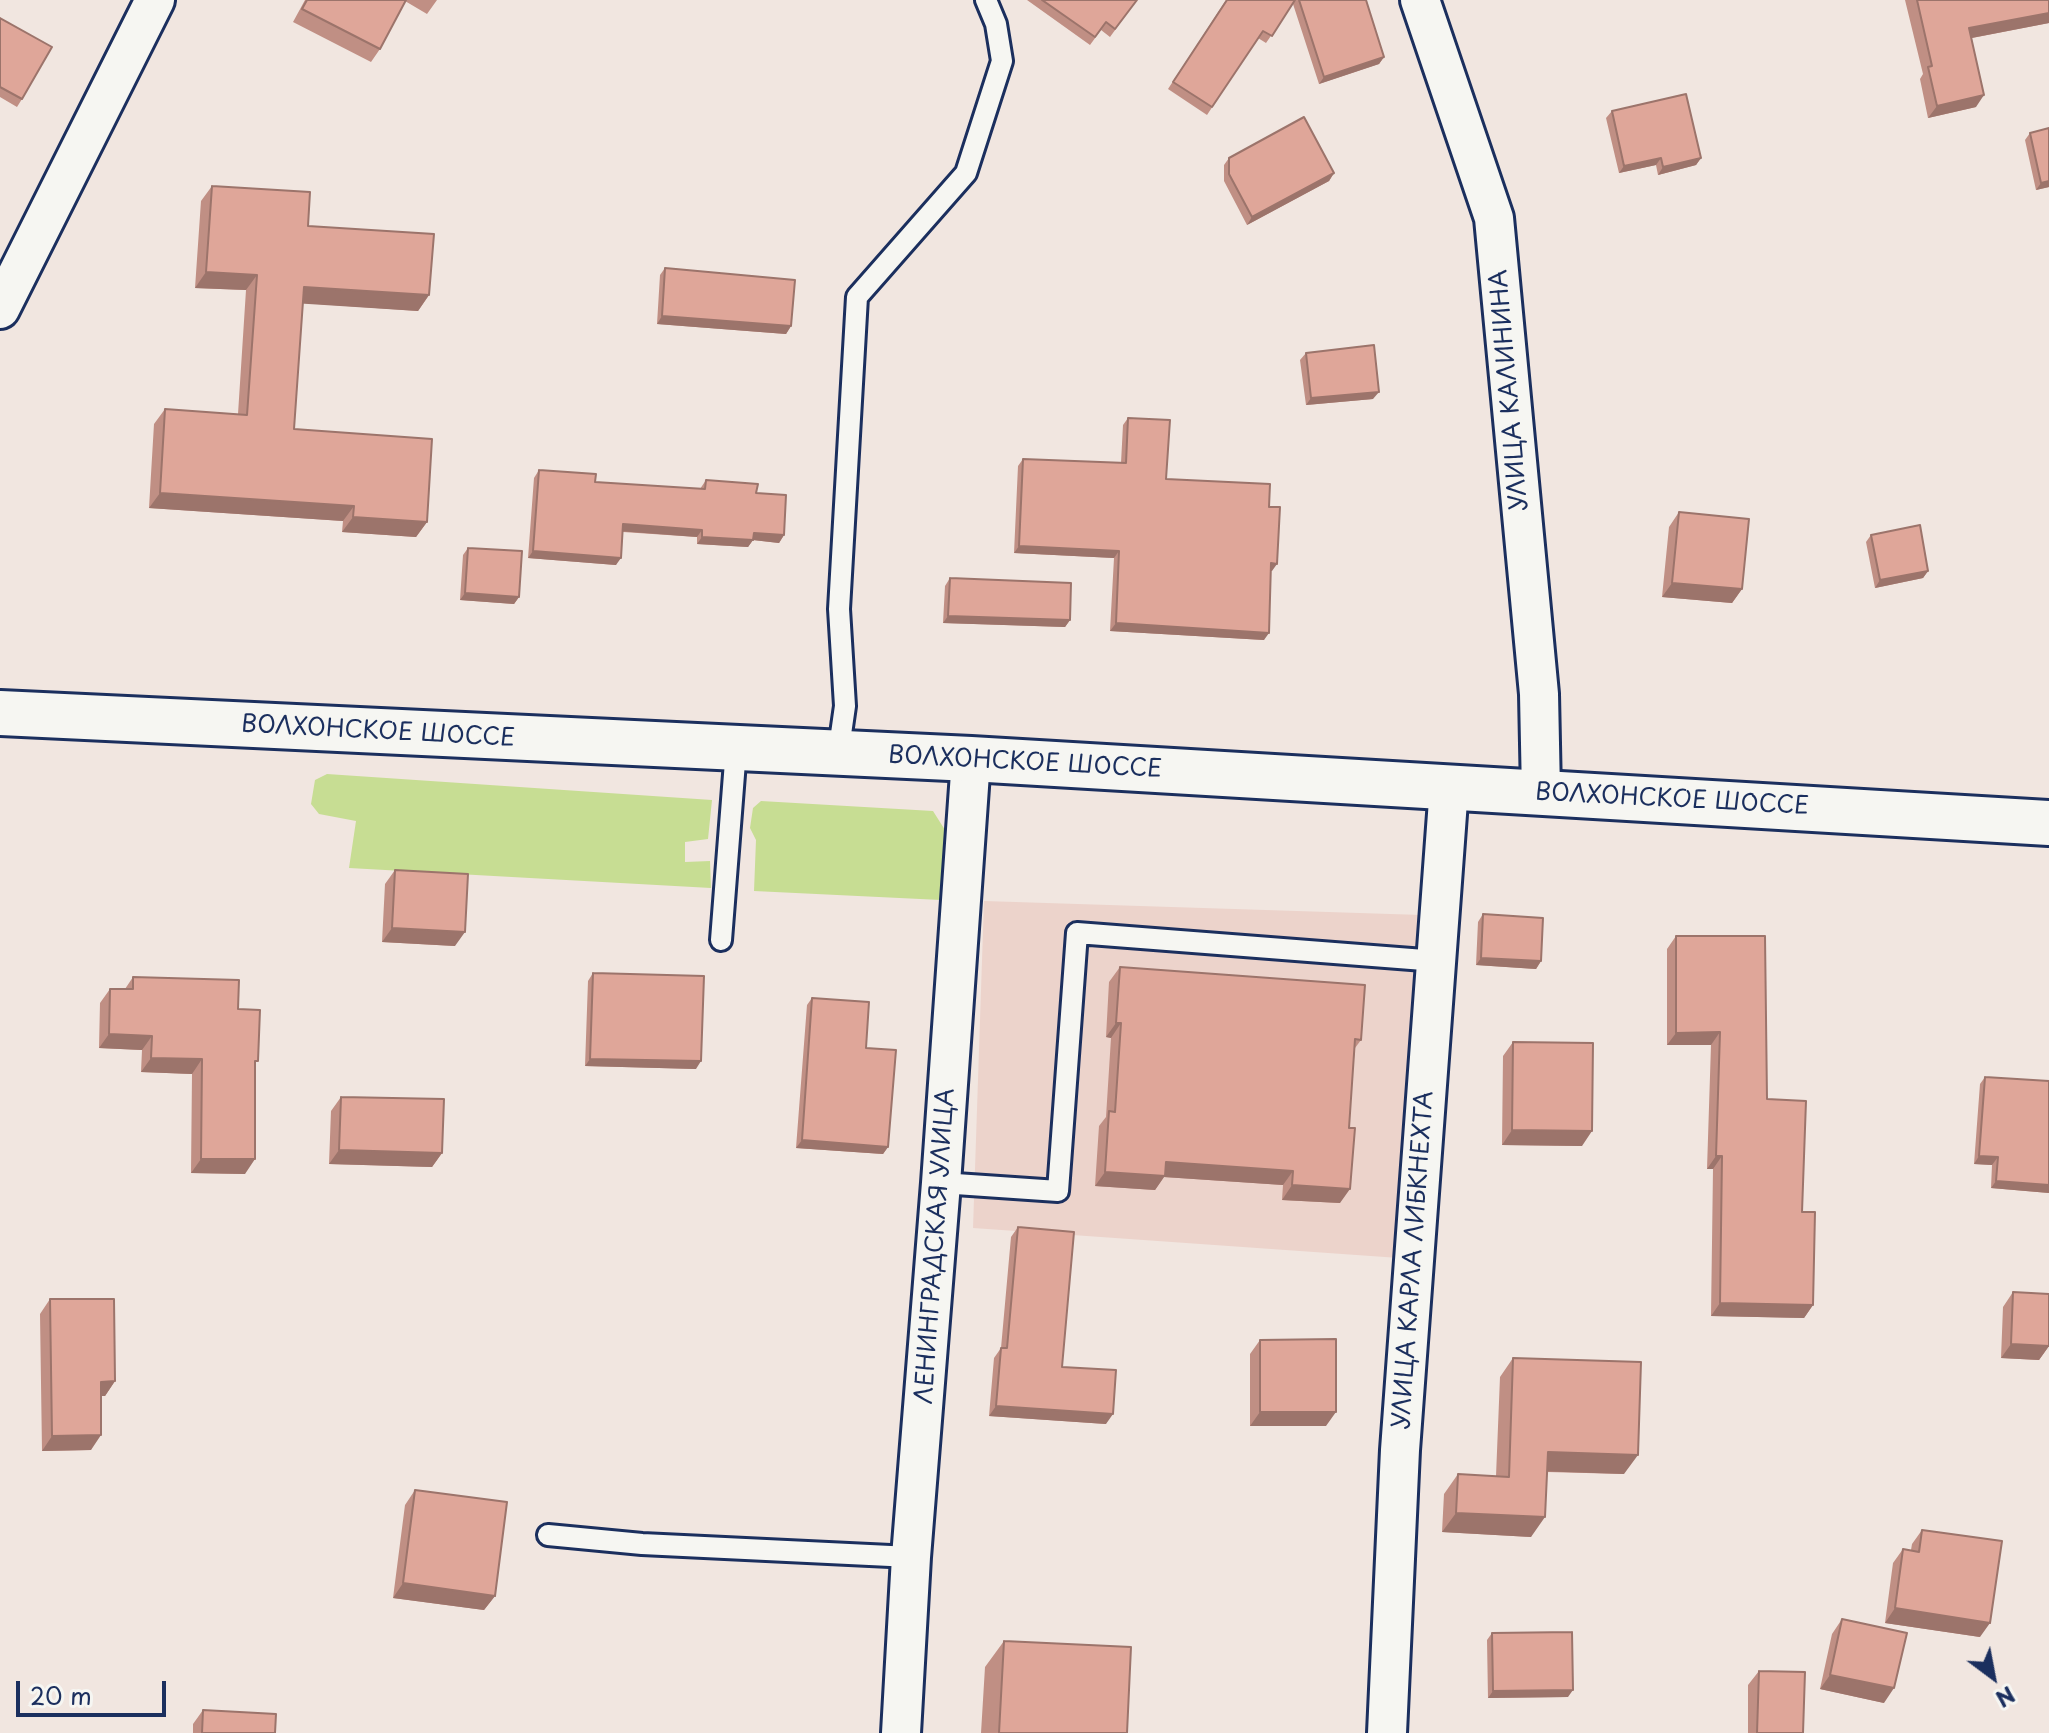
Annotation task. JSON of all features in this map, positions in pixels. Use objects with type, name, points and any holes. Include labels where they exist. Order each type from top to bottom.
[{"type":"main road","name":"ВОЛХОНСКОЕ ШОССЕ","points":[[0,713],[971,759],[2049,823]]},
{"type":"street","points":[[0,309],[155,0]]},
{"type":"street","name":"УЛИЦА КАЛИНИНА","points":[[1420,0],[1494,218],[1539,694],[1541,793]]},
{"type":"street","name":"ЛЕНИНГРАДСКАЯ УЛИЦА","points":[[901,1733],[911,1557],[971,759]]},
{"type":"street","name":"УЛИЦА КАРЛА ЛИБКНЕХТА","points":[[1387,1733],[1401,1434],[1449,787]]},
{"type":"lane","points":[[838,755],[845,706],[839,609],[857,297],[966,173],[1002,61],[996,24],[986,0]]},
{"type":"lane","points":[[721,940],[736,749]]},
{"type":"lane","points":[[941,1183],[1058,1191],[1077,933],[1437,961]]},
{"type":"lane","points":[[548,1535],[642,1544],[911,1557]]},
{"type":"shaded area","points":[[984,901],[1422,915],[1399,1258],[973,1228]]},
{"type":"green space","points":[[327,774],[712,800],[708,839],[685,842],[685,862],[710,861],[711,888],[349,868],[356,821],[319,814],[311,804],[315,780]]},
{"type":"green space","points":[[761,801],[933,811],[945,830],[941,900],[754,891],[756,840],[750,828],[753,808]]},
{"type":"building","points":[[307,0],[406,0],[380,49],[302,9]]},
{"type":"building","points":[[1042,0],[1137,0],[1115,29],[1106,22],[1095,37]]},
{"type":"building","points":[[1227,0],[1295,0],[1272,36],[1263,31],[1212,107],[1173,82]]},
{"type":"building","points":[[1299,0],[1366,0],[1384,57],[1324,77]]},
{"type":"building","points":[[1917,0],[2049,0],[2049,13],[1969,28],[1984,95],[1937,106],[1928,67],[1932,66]]},
{"type":"building","points":[[0,18],[52,47],[22,99],[0,87]]},
{"type":"building","points":[[1686,94],[1701,158],[1663,167],[1661,158],[1624,166],[1612,111]]},
{"type":"building","points":[[1304,117],[1334,173],[1252,217],[1229,174],[1229,158]]},
{"type":"building","points":[[2049,128],[2049,181],[2041,183],[2030,133]]},
{"type":"building","points":[[212,186],[310,192],[308,226],[434,234],[429,295],[304,287],[294,429],[432,439],[427,522],[353,517],[354,506],[160,493],[165,409],[247,415],[257,275],[206,272]]},
{"type":"building","points":[[665,268],[795,280],[791,326],[662,316]]},
{"type":"building","points":[[1374,345],[1379,392],[1311,398],[1306,353]]},
{"type":"building","points":[[1128,418],[1170,420],[1166,479],[1270,484],[1269,507],[1280,507],[1277,564],[1271,563],[1269,633],[1116,623],[1119,551],[1019,546],[1023,459],[1126,463]]},
{"type":"building","points":[[539,470],[596,474],[595,482],[705,489],[706,480],[758,484],[756,493],[786,495],[784,535],[754,533],[753,540],[702,537],[702,530],[623,524],[621,558],[533,551]]},
{"type":"building","points":[[1679,512],[1749,519],[1742,589],[1672,583]]},
{"type":"building","points":[[1920,525],[1928,571],[1880,580],[1871,535]]},
{"type":"building","points":[[468,548],[522,551],[519,597],[465,593]]},
{"type":"building","points":[[950,578],[1071,583],[1070,620],[948,616]]},
{"type":"building","points":[[395,870],[468,874],[465,932],[392,928]]},
{"type":"building","points":[[1483,914],[1543,918],[1541,961],[1481,958]]},
{"type":"building","points":[[1676,936],[1765,936],[1767,1099],[1806,1101],[1802,1212],[1815,1212],[1813,1305],[1720,1303],[1722,1156],[1716,1156],[1720,1032],[1676,1033]]},
{"type":"building","points":[[1120,967],[1365,985],[1361,1040],[1355,1039],[1349,1128],[1355,1128],[1350,1189],[1292,1185],[1293,1171],[1166,1162],[1165,1176],[1105,1172],[1109,1111],[1115,1112],[1121,1023],[1116,1023]]},
{"type":"building","points":[[593,973],[704,976],[701,1061],[590,1059]]},
{"type":"building","points":[[133,977],[239,980],[238,1009],[260,1010],[258,1061],[255,1061],[255,1159],[201,1159],[202,1059],[151,1058],[152,1036],[109,1034],[110,989],[133,989]]},
{"type":"building","points":[[812,998],[869,1002],[866,1048],[896,1050],[888,1147],[802,1140]]},
{"type":"building","points":[[1513,1042],[1593,1043],[1592,1131],[1512,1130]]},
{"type":"building","points":[[1985,1077],[2049,1081],[2049,1185],[1996,1181],[1998,1157],[1979,1156]]},
{"type":"building","points":[[341,1097],[444,1099],[442,1153],[339,1150]]},
{"type":"building","points":[[1018,1227],[1074,1232],[1062,1367],[1116,1370],[1113,1414],[996,1406],[1001,1348],[1007,1348]]},
{"type":"building","points":[[2013,1292],[2049,1294],[2049,1346],[2011,1344]]},
{"type":"building","points":[[50,1299],[114,1299],[115,1381],[101,1382],[101,1435],[52,1436]]},
{"type":"building","points":[[1336,1339],[1336,1412],[1260,1412],[1260,1340]]},
{"type":"building","points":[[1513,1358],[1641,1362],[1638,1455],[1548,1452],[1545,1517],[1456,1513],[1458,1474],[1509,1477]]},
{"type":"building","points":[[415,1490],[507,1502],[495,1596],[403,1583]]},
{"type":"building","points":[[1922,1530],[2002,1541],[1990,1623],[1895,1608],[1903,1549],[1919,1552]]},
{"type":"building","points":[[1842,1619],[1907,1633],[1894,1688],[1830,1675]]},
{"type":"building","points":[[1572,1632],[1573,1690],[1493,1691],[1492,1633]]},
{"type":"building","points":[[1004,1641],[1131,1647],[1127,1733],[999,1733]]},
{"type":"building","points":[[1759,1671],[1805,1672],[1803,1733],[1757,1733]]},
{"type":"building","points":[[203,1710],[276,1714],[275,1733],[202,1733]]}]
